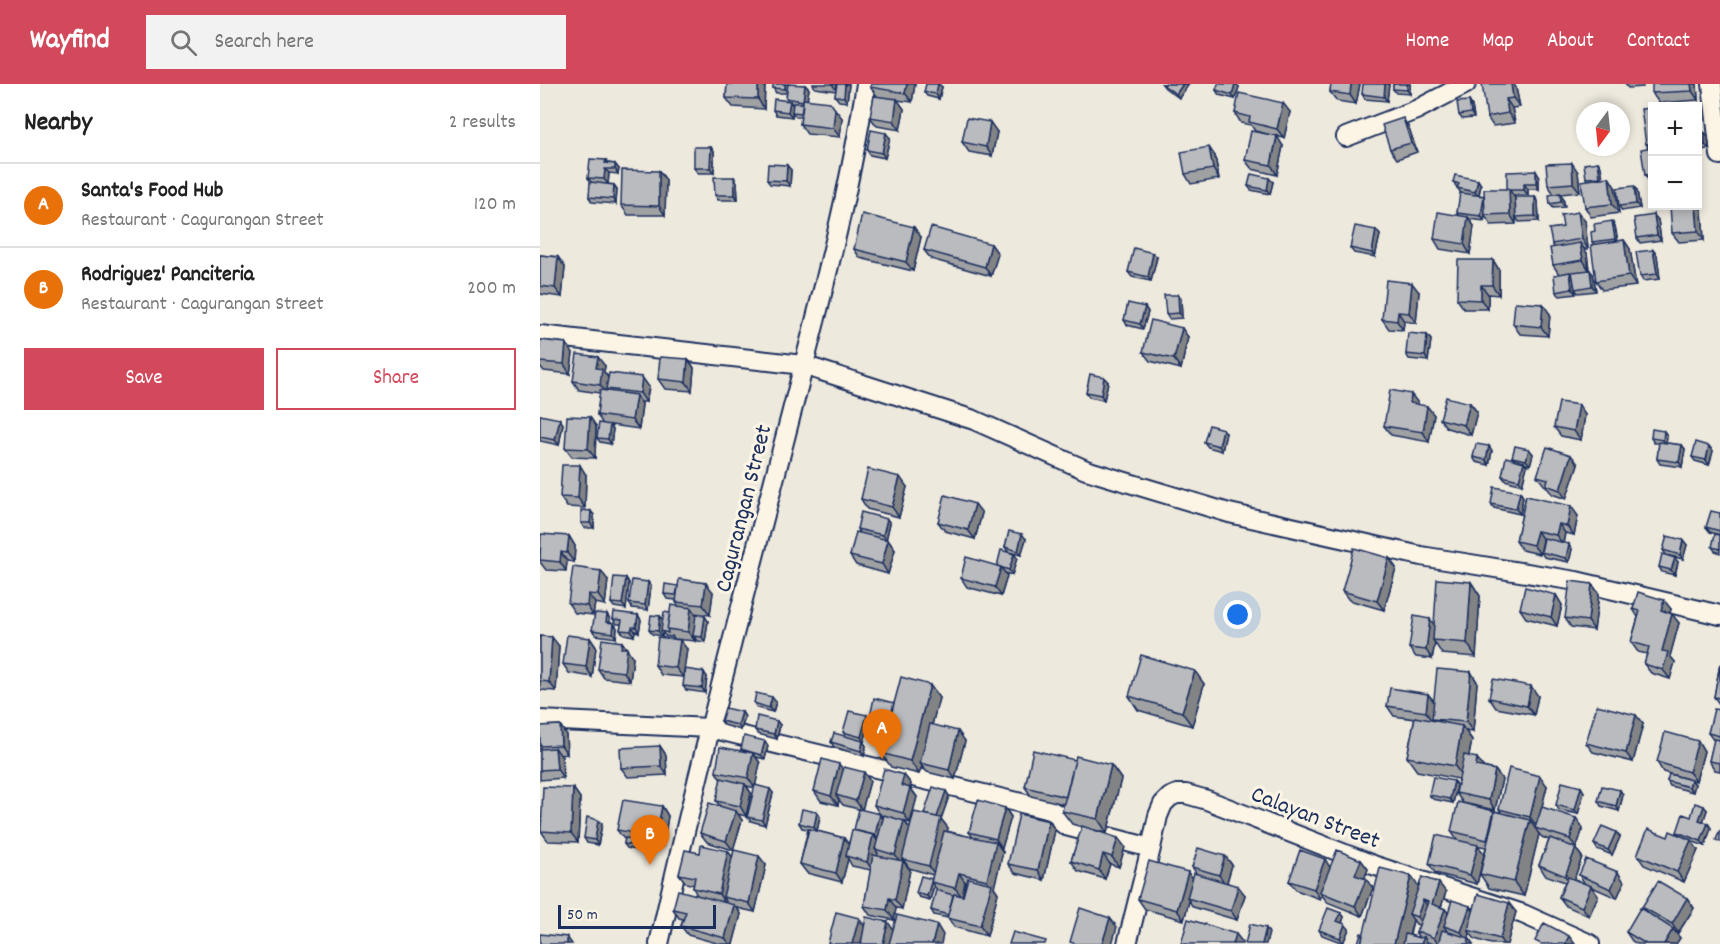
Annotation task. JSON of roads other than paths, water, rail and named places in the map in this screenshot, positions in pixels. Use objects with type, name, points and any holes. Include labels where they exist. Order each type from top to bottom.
[{"type":"street","name":"Cagurangan Street","points":[[659,944],[710,728],[837,236],[857,144],[866,84]]},
{"type":"street","points":[[1346,137],[1416,110],[1466,84]]},
{"type":"street","points":[[1712,84],[1720,155]]},
{"type":"street","points":[[540,335],[804,365],[974,420],[1086,470],[1229,513],[1420,556],[1576,581],[1720,615]]},
{"type":"street","points":[[540,720],[710,728],[1050,810],[1059,815],[1061,822],[1066,826],[1151,848]]},
{"type":"street","name":"Calayan Street","points":[[1127,944],[1158,816],[1163,804],[1177,794],[1208,800],[1373,865],[1523,914],[1590,944]]},
{"type":"place","name":"Santa's Food Hub","points":[[882,759]]},
{"type":"place","name":"Rodriguez' Panciteria","points":[[650,865]]}]
